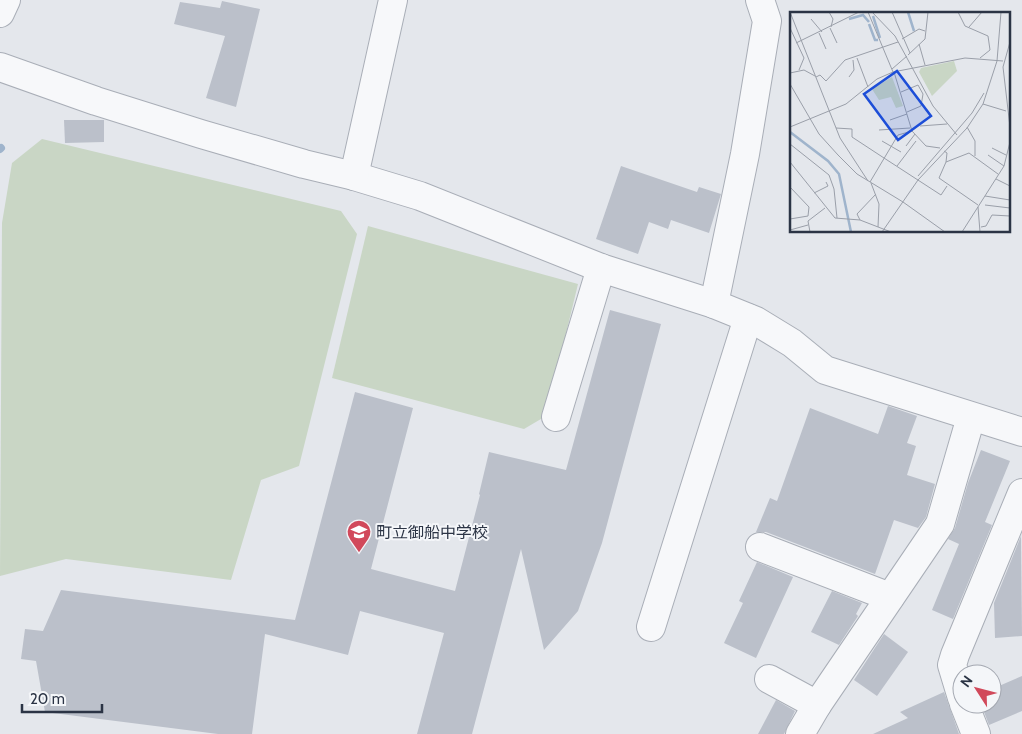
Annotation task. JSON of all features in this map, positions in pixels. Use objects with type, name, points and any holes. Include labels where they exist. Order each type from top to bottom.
[{"type":"street","points":[[0,12],[6,0]]},
{"type":"street","points":[[354,176],[393,0]]},
{"type":"street","points":[[714,304],[745,154],[767,21],[760,0]]},
{"type":"street","points":[[0,67],[96,101],[201,134],[420,196],[601,268],[714,304],[748,318],[792,343],[825,370],[1022,432]]},
{"type":"street","points":[[556,417],[601,268]]},
{"type":"street","points":[[651,627],[748,318]]},
{"type":"street","points":[[800,734],[817,705],[940,524],[971,416]]},
{"type":"street","points":[[952,664],[1022,493]]},
{"type":"street","points":[[760,547],[890,597]]},
{"type":"street","points":[[769,679],[817,705]]},
{"type":"street","points":[[968,714],[976,734]]},
{"type":"green space","points":[[42,139],[341,211],[357,234],[299,466],[261,480],[231,580],[66,559],[0,576],[2,223],[12,163]]},
{"type":"green space","points":[[368,226],[578,284],[546,416],[524,429],[332,378]]},
{"type":"building","points":[[222,1],[260,9],[236,107],[206,98],[225,36],[174,24],[180,2],[220,8]]},
{"type":"building","points":[[64,120],[104,120],[104,142],[65,143]]},
{"type":"building","points":[[621,166],[697,192],[699,187],[721,194],[709,233],[671,220],[668,229],[649,222],[638,254],[596,239]]},
{"type":"building","points":[[610,310],[661,324],[602,543],[578,611],[544,650],[521,549],[472,734],[417,734],[444,633],[360,611],[348,655],[265,634],[252,734],[218,734],[45,712],[36,661],[21,659],[25,629],[43,631],[61,590],[295,620],[355,392],[413,408],[371,569],[455,591],[489,452],[566,470]]},
{"type":"building","points":[[888,406],[917,416],[907,443],[916,446],[907,475],[935,484],[926,517],[918,528],[894,520],[875,574],[766,532],[756,532],[770,498],[777,501],[810,408],[878,434]]},
{"type":"building","points":[[981,450],[1010,461],[985,522],[992,525],[953,619],[932,610],[959,544],[948,539],[955,528],[968,483]]},
{"type":"building","points":[[1021,536],[1022,636],[995,638],[994,603]]},
{"type":"building","points":[[757,562],[793,577],[756,658],[724,643],[743,603],[739,601]]},
{"type":"building","points":[[832,591],[862,603],[856,614],[858,616],[839,645],[811,632]]},
{"type":"building","points":[[884,634],[908,652],[877,696],[854,680]]},
{"type":"building","points":[[1022,676],[1022,711],[989,725],[985,714],[1002,714],[1002,685]]},
{"type":"building","points":[[944,692],[959,734],[873,734],[908,718],[900,712]]},
{"type":"building","points":[[776,700],[795,711],[784,734],[758,734]]},
{"type":"place","name":"町立御船中学校","points":[[359,553]]}]
